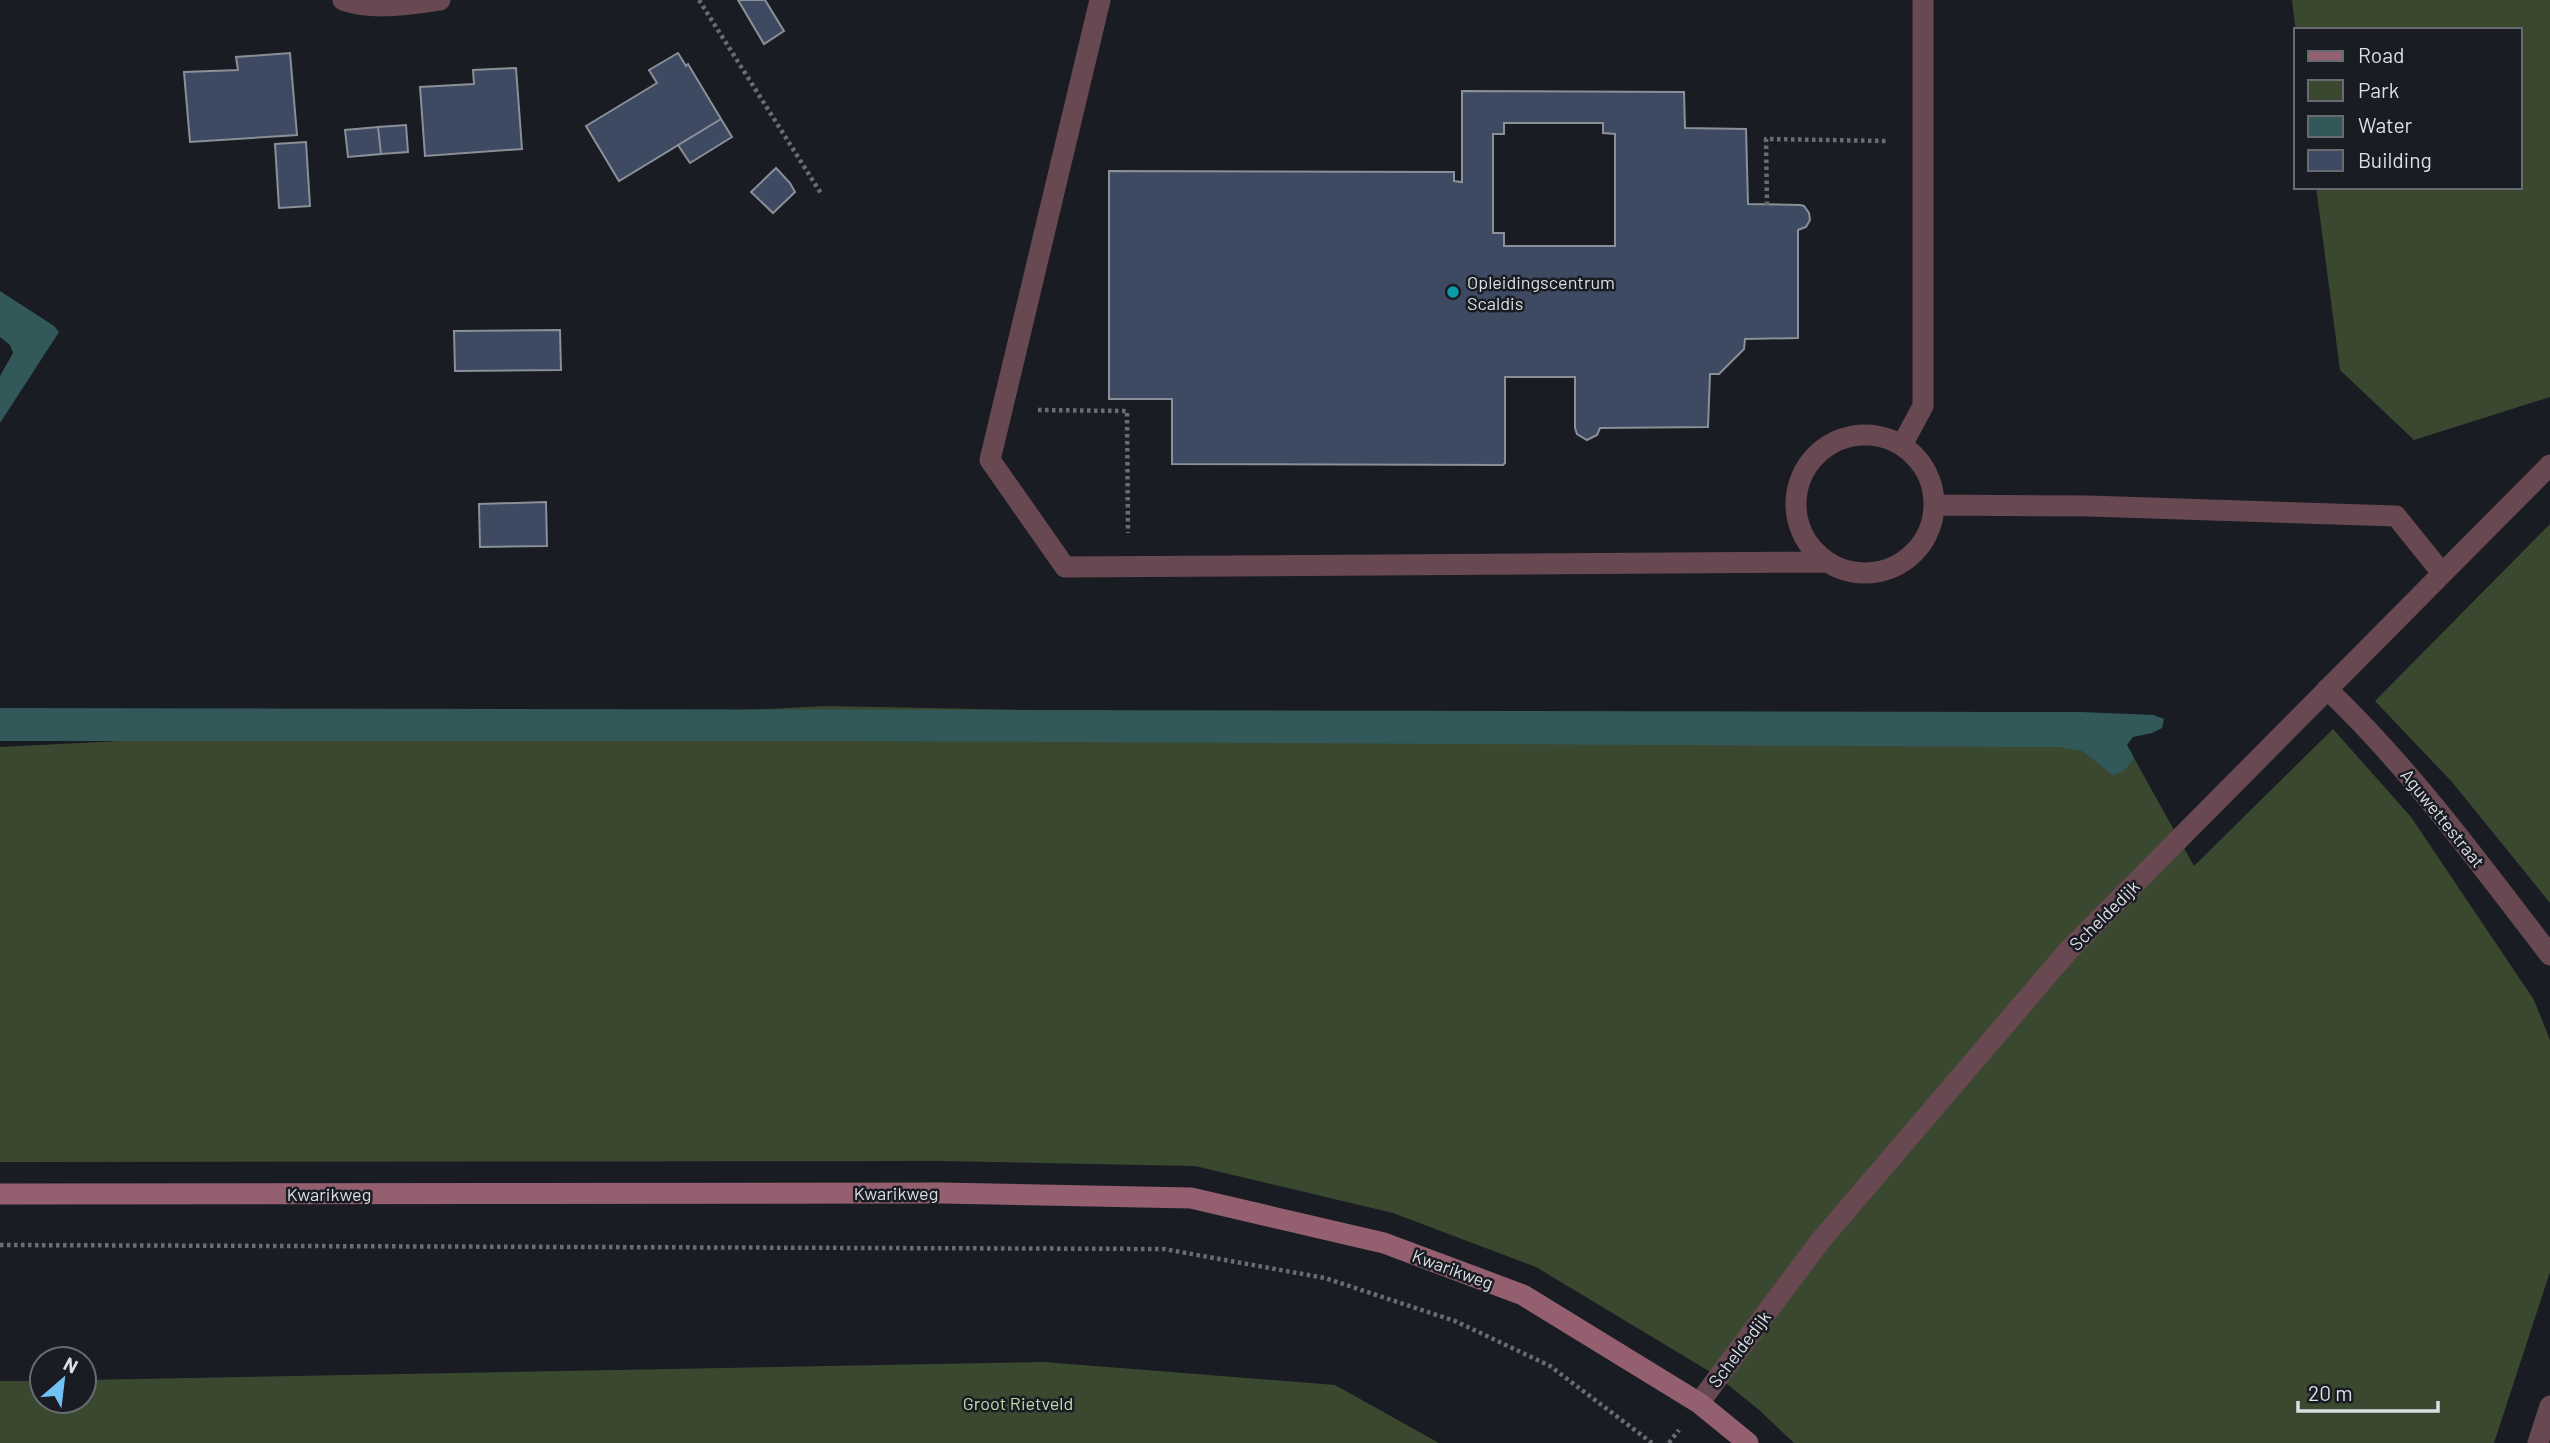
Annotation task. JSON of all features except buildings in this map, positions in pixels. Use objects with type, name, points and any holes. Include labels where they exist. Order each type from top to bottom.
[{"type":"street","points":[[343,0],[358,5],[379,6],[440,0]]},
{"type":"street","points":[[1100,0],[990,460],[1065,567],[1826,562]]},
{"type":"street","points":[[1902,445],[1923,406],[1923,0]]},
{"type":"street","points":[[1855,435],[1880,436],[1902,445],[1919,461],[1930,482],[1934,505],[1930,526],[1920,545],[1906,560],[1887,570],[1867,573],[1846,570],[1826,562],[1809,546],[1798,524],[1795,500],[1801,477],[1813,457],[1832,443],[1855,435]]},
{"type":"street","name":"Scheldedijk","points":[[1699,1403],[1821,1240],[2068,951],[2550,465]]},
{"type":"street","points":[[1934,505],[2089,506],[2396,516],[2442,573]]},
{"type":"street","name":"Aguwettestraat","points":[[2328,689],[2372,731],[2430,800],[2550,955]]},
{"type":"street","name":"Kwarikweg","points":[[0,1194],[941,1193],[1191,1198],[1384,1243],[1523,1295],[1699,1403],[1743,1438]]},
{"type":"street","points":[[2538,1443],[2550,1406]]},
{"type":"path","points":[[699,0],[822,195]]},
{"type":"path","points":[[1767,205],[1766,139],[1922,142]]},
{"type":"path","points":[[1002,409],[1127,411],[1128,567]]},
{"type":"path","points":[[0,1245],[1164,1250],[1325,1278],[1455,1321],[1550,1366],[1652,1443]]},
{"type":"green space","points":[[2292,0],[2550,0],[2550,397],[2414,440],[2340,370],[2316,189],[2522,189],[2522,28],[2295,28]]},
{"type":"green space","points":[[2550,524],[2550,903],[2452,782],[2375,701]]},
{"type":"green space","points":[[826,706],[2119,731],[2194,866],[2333,729],[2411,817],[2534,1000],[2550,1040],[2550,1272],[2494,1443],[1794,1443],[1717,1376],[1536,1267],[1393,1213],[1195,1166],[941,1161],[0,1162],[0,747]]},
{"type":"green space","name":"Groot Rietveld","points":[[1044,1362],[1335,1385],[1439,1443],[0,1443],[0,1381],[28,1381],[28,1415],[98,1415],[98,1380]]},
{"type":"water","points":[[0,291],[59,332],[0,423],[0,376],[13,353],[10,345],[0,337]]},
{"type":"water","points":[[0,708],[2081,712],[2154,715],[2164,719],[2162,728],[2133,737],[2127,745],[2134,758],[2124,771],[2113,775],[2082,751],[2059,747],[855,741],[0,741]]},
{"type":"place","name":"Opleidingscentrum Scaldis","points":[[1453,292]]}]
